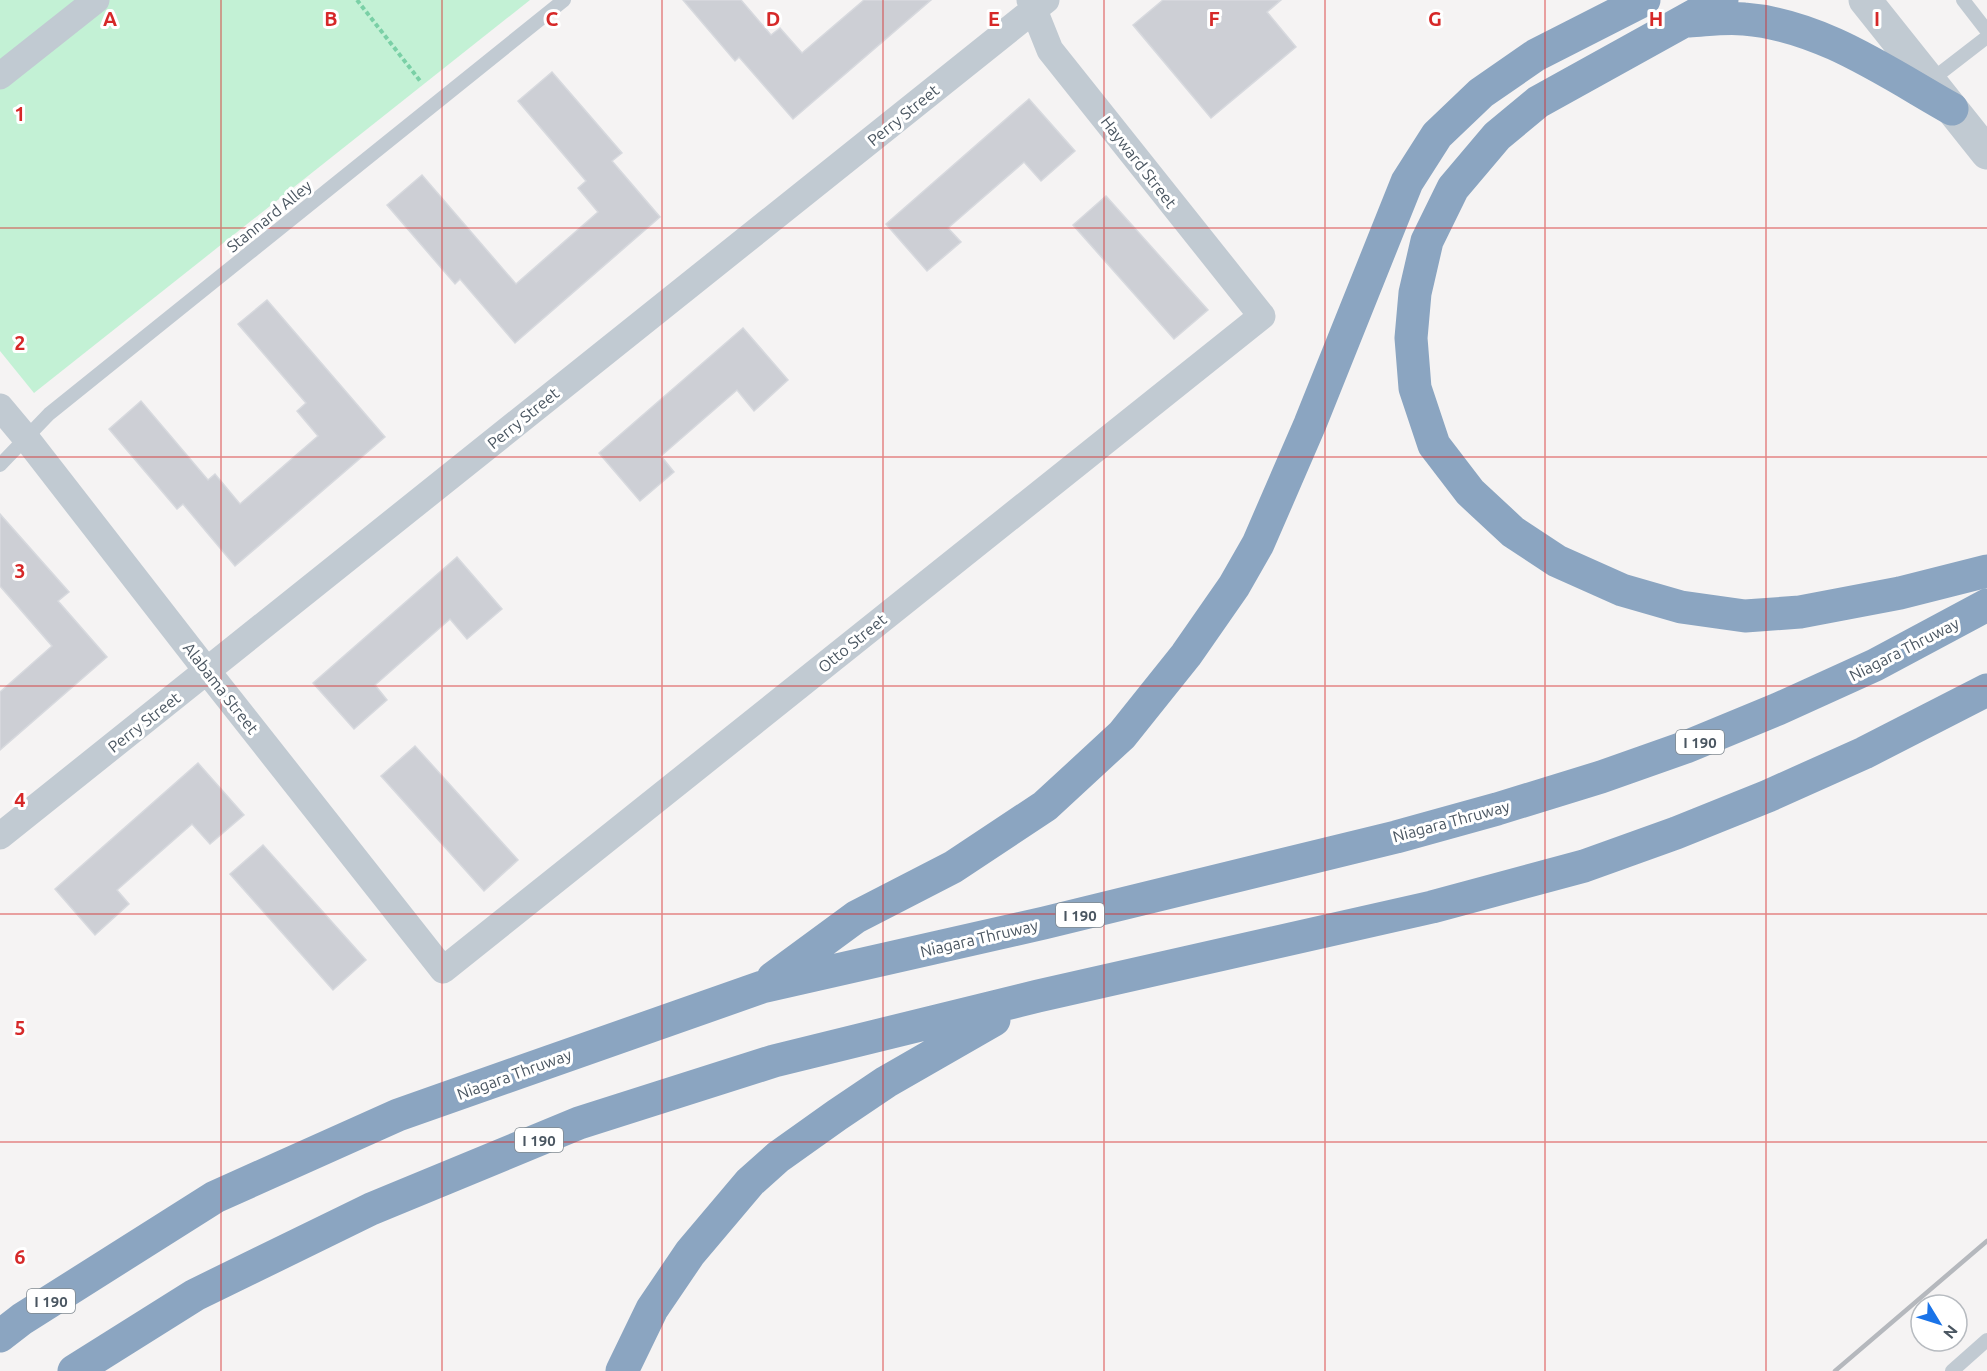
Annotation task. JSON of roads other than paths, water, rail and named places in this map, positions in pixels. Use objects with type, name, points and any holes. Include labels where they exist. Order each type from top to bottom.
[{"type":"highway","points":[[1722,0],[1688,21],[1538,102],[1497,136],[1453,188],[1427,241],[1415,293],[1411,338],[1415,388],[1434,445],[1470,492],[1513,532],[1557,561],[1622,590],[1682,607],[1745,616],[1800,612],[1900,593],[1987,571]]},
{"type":"highway","points":[[762,987],[856,917],[953,867],[1045,806],[1122,735],[1186,655],[1234,586],[1258,544],[1306,435],[1407,183],[1437,135],[1481,93],[1536,55],[1630,5]]},
{"type":"highway","points":[[1688,21],[1744,19],[1791,27],[1844,48],[1952,110]]},
{"type":"highway","name":"Niagara Thruway","points":[[0,1336],[22,1319],[215,1197],[398,1115],[762,987],[1044,923],[1396,837],[1602,777],[1686,747],[1789,704],[1875,665],[1987,605]]},
{"type":"highway","name":"I 190","points":[[74,1371],[195,1295],[371,1209],[579,1123],[774,1061],[1038,996],[1432,908],[1584,866],[1676,833],[1768,796],[1864,753],[1987,690]]},
{"type":"highway","points":[[622,1371],[652,1309],[690,1253],[750,1182],[837,1115],[886,1082],[974,1030],[1038,996]]},
{"type":"street","points":[[0,76],[96,0]]},
{"type":"street","points":[[1864,0],[1987,153]]},
{"type":"street","name":"Hayward Street","points":[[1037,3],[1050,50],[1262,316]]},
{"type":"street","name":"Perry Street","points":[[0,836],[1037,3]]},
{"type":"street","name":"Otto Street","points":[[443,970],[1262,316]]},
{"type":"street","name":"Alabama Street","points":[[0,407],[443,970]]},
{"type":"lane","name":"Stannard Alley","points":[[0,465],[49,414],[564,0]]},
{"type":"lane","points":[[1963,0],[1987,31]]},
{"type":"lane","points":[[1930,81],[1987,37]]},
{"type":"lane","points":[[1952,1371],[1987,1340]]},
{"type":"railway","points":[[1835,1371],[1987,1241]]}]
